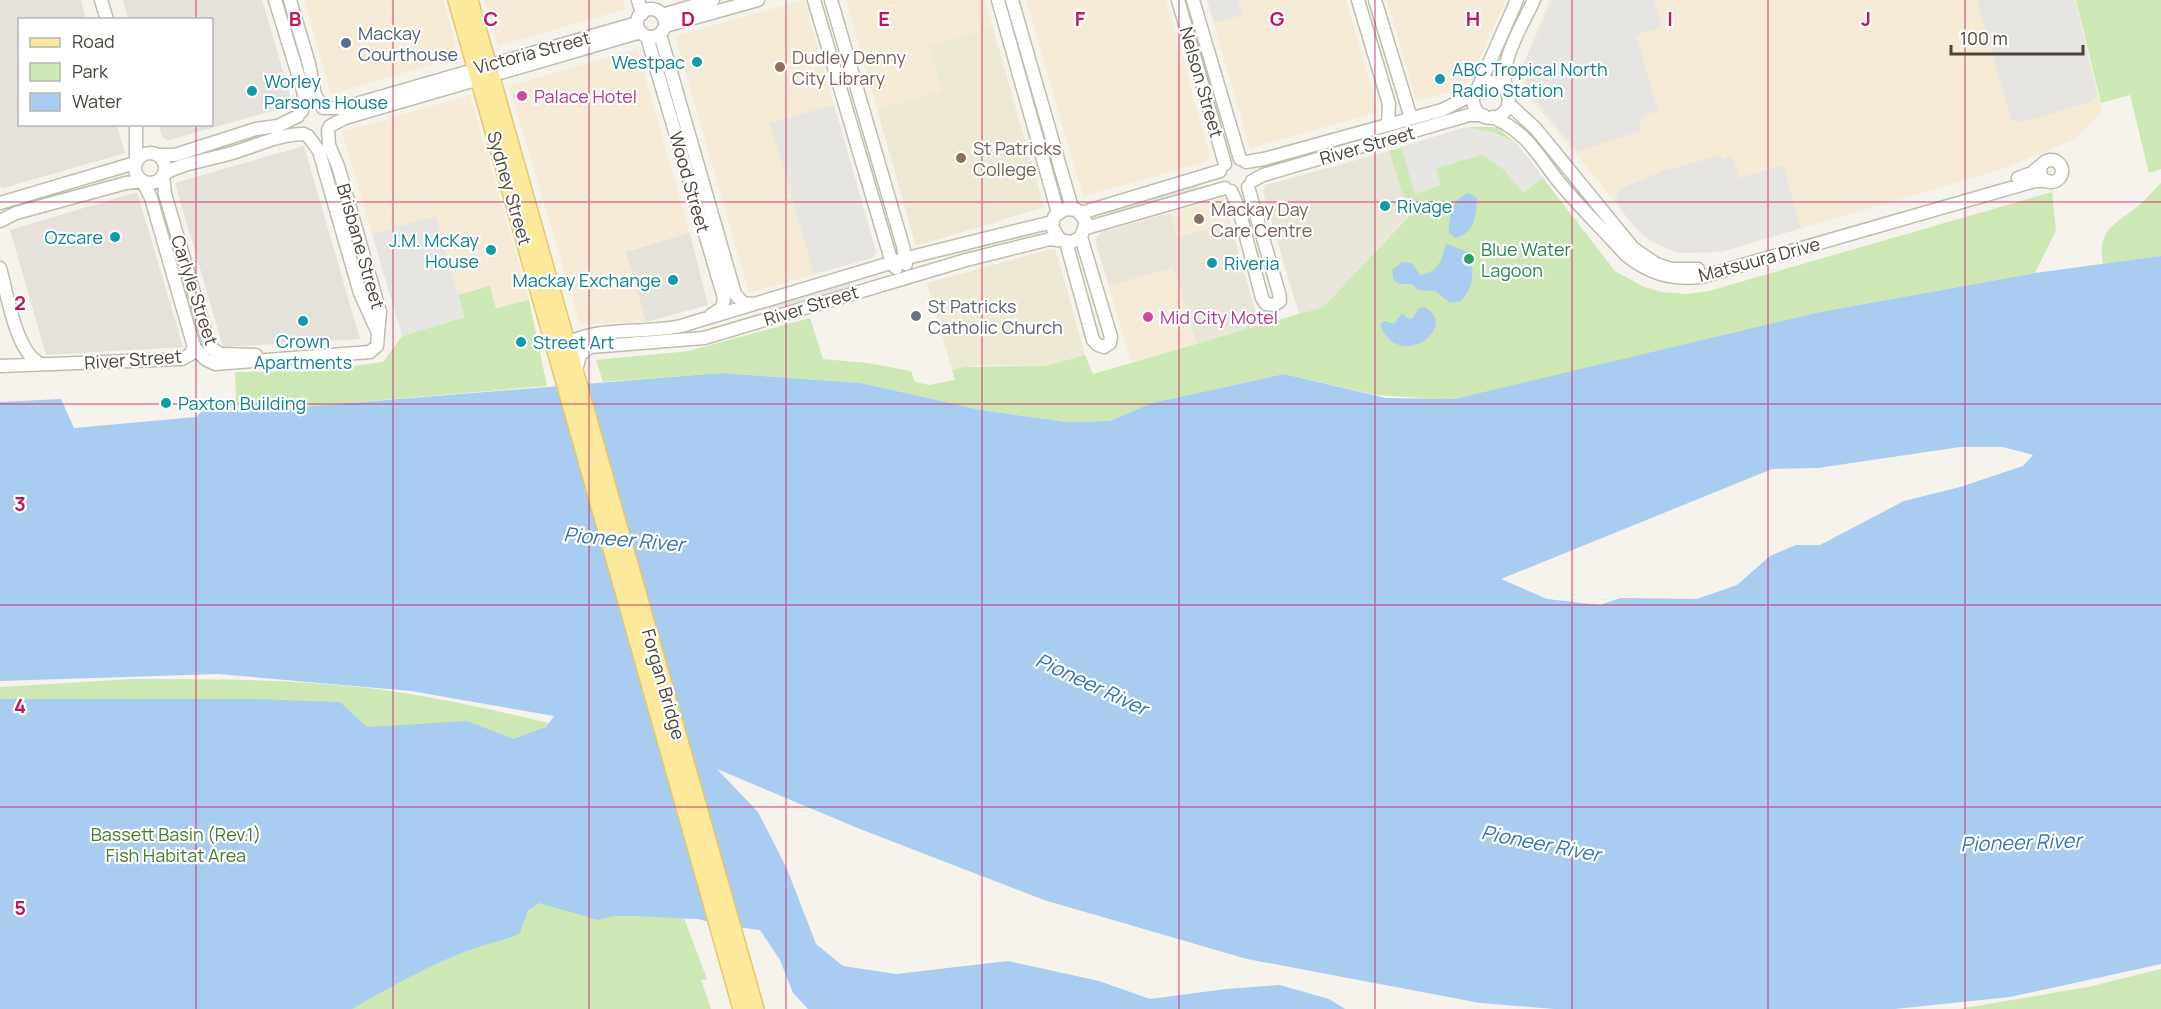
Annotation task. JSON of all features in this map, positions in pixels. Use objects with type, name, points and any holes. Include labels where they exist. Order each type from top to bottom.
[{"type":"main road","name":"Sydney Street","points":[[456,0],[484,72]]},
{"type":"main road","name":"Sydney Street","points":[[470,0],[484,72],[546,288],[566,373]]},
{"type":"main road","name":"Sydney Street","points":[[546,288],[568,343],[566,373]]},
{"type":"main road","name":"Forgan Bridge","points":[[566,373],[746,1002]]},
{"type":"street","points":[[101,0],[106,18]]},
{"type":"street","points":[[275,0],[304,94],[298,126],[306,135]]},
{"type":"street","points":[[0,218],[126,183],[156,182],[182,165],[260,145],[281,136],[319,136],[329,128],[330,117],[315,95],[309,64],[290,0]]},
{"type":"street","name":"Wood Street","points":[[638,0],[651,21],[708,221],[724,300],[721,309],[704,319]]},
{"type":"street","name":"Victoria Street","points":[[329,128],[344,118],[713,0]]},
{"type":"street","name":"Victoria Street","points":[[651,21],[758,0]]},
{"type":"street","points":[[814,0],[892,263],[903,277]]},
{"type":"street","points":[[831,0],[907,258],[903,277]]},
{"type":"street","points":[[998,0],[1055,218],[1053,232],[1063,241],[1094,340],[1098,345],[1104,346],[1110,343],[1111,337],[1095,288],[1084,232],[1012,0]]},
{"type":"street","name":"Nelson Street","points":[[1178,0],[1222,167]]},
{"type":"street","name":"Nelson Street","points":[[1193,0],[1243,160]]},
{"type":"street","points":[[1358,0],[1389,104],[1388,123]]},
{"type":"street","points":[[1375,0],[1411,118]]},
{"type":"street","points":[[1517,0],[1476,91],[1476,108],[1488,116],[1503,113],[1508,103],[1503,79],[1507,61],[1534,0]]},
{"type":"street","name":"Victoria Street","points":[[323,108],[342,108],[484,72]]},
{"type":"street","points":[[1476,91],[1492,82],[1506,90]]},
{"type":"street","name":"River Street","points":[[1243,160],[1264,159],[1388,123],[1453,107],[1476,91]]},
{"type":"street","name":"Matsuura Drive","points":[[1508,103],[1536,129],[1634,248],[1656,264],[1672,269],[1706,267],[2024,177],[2040,166]]},
{"type":"street","points":[[0,203],[136,162],[146,153],[175,155],[256,129],[278,126],[311,107],[323,108]]},
{"type":"street","name":"River Street","points":[[1250,184],[1263,175],[1469,115],[1488,116]]},
{"type":"street","name":"Matsuura Drive","points":[[1488,116],[1512,126],[1526,138],[1555,177],[1626,255],[1640,266],[1668,277],[1701,277],[2035,182],[2048,182]]},
{"type":"street","points":[[137,126],[135,172],[143,181]]},
{"type":"street","points":[[138,126],[165,164],[164,175]]},
{"type":"street","name":"Brisbane Street","points":[[329,128],[329,145],[338,166],[369,296]]},
{"type":"street","name":"Brisbane Street","points":[[306,135],[319,151],[369,296],[381,318],[379,334]]},
{"type":"street","points":[[2051,159],[2061,166],[2060,178],[2048,182],[2041,177],[2040,166],[2051,159]]},
{"type":"street","points":[[1077,211],[1243,160],[1252,170],[1250,184],[1279,293],[1280,301],[1274,305],[1266,304],[1262,298],[1238,206],[1220,180],[1222,167]]},
{"type":"street","name":"Carlyle Street","points":[[164,175],[165,194],[210,347],[216,352],[267,357]]},
{"type":"street","name":"Carlyle Street","points":[[143,181],[151,198],[193,343]]},
{"type":"street","points":[[1084,232],[1228,189],[1240,192],[1250,184]]},
{"type":"street","name":"River Street","points":[[568,343],[587,336],[662,330],[1077,211]]},
{"type":"street","name":"Wood Street","points":[[708,221],[736,296],[745,304],[758,304]]},
{"type":"street","name":"River Street","points":[[566,373],[578,357],[590,347],[698,339],[903,277],[1050,239],[1063,241],[1084,232]]},
{"type":"street","points":[[885,238],[893,240],[900,233]]},
{"type":"street","points":[[0,268],[20,339],[29,355],[42,364]]},
{"type":"street","points":[[1080,292],[1095,288]]},
{"type":"street","points":[[704,319],[696,326],[698,332],[716,328],[731,330]]},
{"type":"street","name":"River Street","points":[[193,343],[203,358],[213,363],[267,357],[364,352],[377,347],[379,334]]},
{"type":"street","points":[[193,343],[201,344],[206,336]]},
{"type":"street","points":[[5,365],[18,358],[20,339]]},
{"type":"street","name":"River Street","points":[[5,365],[182,359],[191,354],[193,343]]},
{"type":"shaded area","points":[[0,0],[81,0],[86,18],[18,18],[18,126],[117,126],[125,153],[3,188],[0,186]]},
{"type":"shaded area","points":[[123,0],[262,0],[293,105],[169,140],[162,137],[159,126],[213,126],[213,18],[128,18]]},
{"type":"shaded area","points":[[304,0],[443,0],[459,57],[331,94]]},
{"type":"shaded area","points":[[484,0],[623,0],[626,9],[498,46]]},
{"type":"shaded area","points":[[804,0],[876,252],[872,258],[749,293],[675,36]]},
{"type":"shaded area","points":[[846,0],[985,0],[993,28],[929,46],[941,91],[877,109]]},
{"type":"shaded area","points":[[1026,0],[1166,0],[1210,156],[1206,162],[1083,196]]},
{"type":"shaded area","points":[[1207,0],[1346,0],[1378,112],[1250,148]]},
{"type":"shaded area","points":[[1207,0],[1238,0],[1242,15],[1214,23]]},
{"type":"shaded area","points":[[1387,0],[1506,0],[1469,81],[1462,88],[1416,101]]},
{"type":"shaded area","points":[[1549,0],[2076,0],[2102,112],[2075,139],[2002,169],[1721,252],[1679,253],[1664,248],[1642,234],[1527,95],[1520,72]]},
{"type":"shaded area","points":[[1553,0],[1654,0],[1662,27],[1636,35],[1658,111],[1644,115],[1639,125],[1641,131],[1577,151],[1529,93],[1523,65]]},
{"type":"shaded area","points":[[1977,0],[2075,0],[2097,94],[2093,101],[2018,123],[2011,119]]},
{"type":"shaded area","name":"St Patricks College","points":[[993,28],[1044,207],[916,246],[877,109],[941,91],[929,46]]},
{"type":"shaded area","points":[[634,50],[638,52],[690,233],[626,252],[646,322],[580,324],[509,86]]},
{"type":"shaded area","points":[[470,95],[529,300],[496,308],[490,286],[458,295],[436,216],[372,234],[342,132]]},
{"type":"shaded area","points":[[834,105],[876,252],[872,258],[814,274],[770,123]]},
{"type":"shaded area","points":[[1467,127],[1495,133],[1515,142],[1543,177],[1524,193],[1504,170],[1482,155],[1436,168],[1441,185],[1415,194],[1401,147]]},
{"type":"shaded area","points":[[304,146],[360,339],[223,347],[175,183]]},
{"type":"shaded area","points":[[1389,151],[1409,215],[1323,307],[1299,314],[1263,192],[1266,185]]},
{"type":"shaded area","points":[[1721,155],[1723,159],[1732,157],[1739,178],[1783,165],[1801,228],[1721,252],[1679,253],[1650,241],[1631,223],[1615,201],[1619,189],[1663,171]]},
{"type":"shaded area","points":[[1196,182],[1198,189],[1109,215],[1107,207]]},
{"type":"shaded area","points":[[137,192],[183,347],[46,355],[10,230]]},
{"type":"shaded area","points":[[1223,198],[1258,320],[1256,327],[1196,344],[1173,268],[1109,286],[1095,240],[1101,232]]},
{"type":"shaded area","points":[[1223,198],[1229,223],[1177,238],[1170,213]]},
{"type":"shaded area","points":[[436,216],[464,317],[402,336],[372,234]]},
{"type":"shaded area","name":"Mackay Exchange","points":[[690,233],[708,305],[646,322],[626,252]]},
{"type":"shaded area","points":[[1051,249],[1056,251],[1085,355],[1046,366],[978,365],[952,370],[927,283]]},
{"type":"shaded area","points":[[1173,267],[1195,344],[1138,361],[1130,360],[1109,286]]},
{"type":"shaded area","points":[[849,281],[851,288],[769,311],[767,304]]},
{"type":"green space","points":[[2076,0],[2161,0],[2161,169],[2149,173],[2130,95],[2101,103]]},
{"type":"green space","points":[[1467,127],[1496,127],[1515,142],[1615,271],[1644,287],[1661,292],[1688,294],[1709,291],[2052,192],[2056,231],[2035,273],[1820,312],[1455,400],[1376,395],[1284,374],[1152,403],[1110,421],[1067,422],[981,410],[861,383],[721,373],[603,382],[596,360],[689,351],[810,318],[823,359],[867,363],[911,371],[915,382],[929,385],[955,380],[952,370],[965,367],[1046,366],[1085,355],[1093,374],[1323,307],[1409,216],[1389,151]]},
{"type":"green space","points":[[2161,183],[2161,256],[2103,264],[2103,243],[2109,230]]},
{"type":"green space","points":[[490,286],[496,308],[529,300],[547,386],[240,412],[201,412],[197,401],[236,400],[235,372],[316,371],[383,362],[402,336],[464,317],[458,295]]},
{"type":"green space","name":"Bassett Basin (Rev.1) Fish Habitat Area","points":[[132,679],[280,681],[368,688],[451,701],[587,732],[670,917],[684,918],[707,979],[701,980],[711,1009],[0,1009],[0,687]]},
{"type":"green space","points":[[2161,969],[2161,1009],[1959,1009],[2088,987]]},
{"type":"water","points":[[1469,193],[1477,198],[1475,218],[1467,232],[1455,238],[1449,233],[1452,209],[1458,199]]},
{"type":"water","points":[[1448,244],[1468,252],[1470,258],[1471,284],[1461,301],[1450,303],[1435,291],[1418,290],[1412,284],[1400,284],[1394,281],[1392,270],[1402,262],[1412,263],[1420,275],[1431,271],[1438,265],[1445,245]]},
{"type":"water","name":"Pioneer River","points":[[2161,256],[2161,964],[2010,997],[1895,1009],[1554,1009],[1480,1003],[1247,959],[1044,900],[860,829],[717,769],[758,812],[787,869],[816,944],[843,966],[896,974],[1008,961],[1099,981],[1150,999],[1226,989],[1280,985],[1329,999],[1345,1009],[808,1009],[793,993],[780,960],[760,930],[721,925],[698,919],[613,916],[598,920],[539,903],[528,910],[520,933],[431,966],[352,1009],[0,1009],[0,699],[253,699],[340,702],[367,727],[467,721],[514,739],[546,727],[554,716],[411,691],[218,674],[0,681],[0,402],[61,399],[74,428],[196,417],[201,412],[240,412],[721,373],[861,383],[981,410],[1067,422],[1110,421],[1152,403],[1284,374],[1386,398],[1455,399],[1820,312],[2035,273]],"holes":[[[1960,447],[2003,447],[2033,455],[2023,466],[1960,487],[1904,501],[1820,545],[1796,545],[1770,556],[1737,585],[1697,599],[1620,598],[1600,605],[1547,599],[1501,579],[1772,469],[1818,468]]]},
{"type":"water","points":[[1424,307],[1434,315],[1436,324],[1432,334],[1412,346],[1401,345],[1389,339],[1380,325],[1384,321],[1394,324],[1402,313],[1412,319],[1419,308]]},
{"type":"place","name":"Mackay Courthouse","points":[[346,43]]},
{"type":"place","name":"Westpac","points":[[697,62]]},
{"type":"place","name":"Dudley Denny City Library","points":[[780,67]]},
{"type":"place","name":"ABC Tropical North Radio Station","points":[[1440,79]]},
{"type":"place","name":"Worley Parsons House","points":[[252,91]]},
{"type":"place","name":"Palace Hotel","points":[[522,96]]},
{"type":"place","name":"St Patricks College","points":[[961,158]]},
{"type":"place","name":"Rivage","points":[[1385,206]]},
{"type":"place","name":"Mackay Day Care Centre","points":[[1199,219]]},
{"type":"place","name":"Ozcare","points":[[115,237]]},
{"type":"place","name":"J.M. McKay House","points":[[491,250]]},
{"type":"place","name":"Blue Water Lagoon","points":[[1469,259]]},
{"type":"place","name":"Riveria","points":[[1212,263]]},
{"type":"place","name":"Mackay Exchange","points":[[673,280]]},
{"type":"place","name":"St Patricks Catholic Church","points":[[916,316]]},
{"type":"place","name":"Mid City Motel","points":[[1148,317]]},
{"type":"place","name":"Crown Apartments","points":[[303,321]]},
{"type":"place","name":"Street Art","points":[[521,342]]},
{"type":"place","name":"Paxton Building","points":[[166,403]]}]
